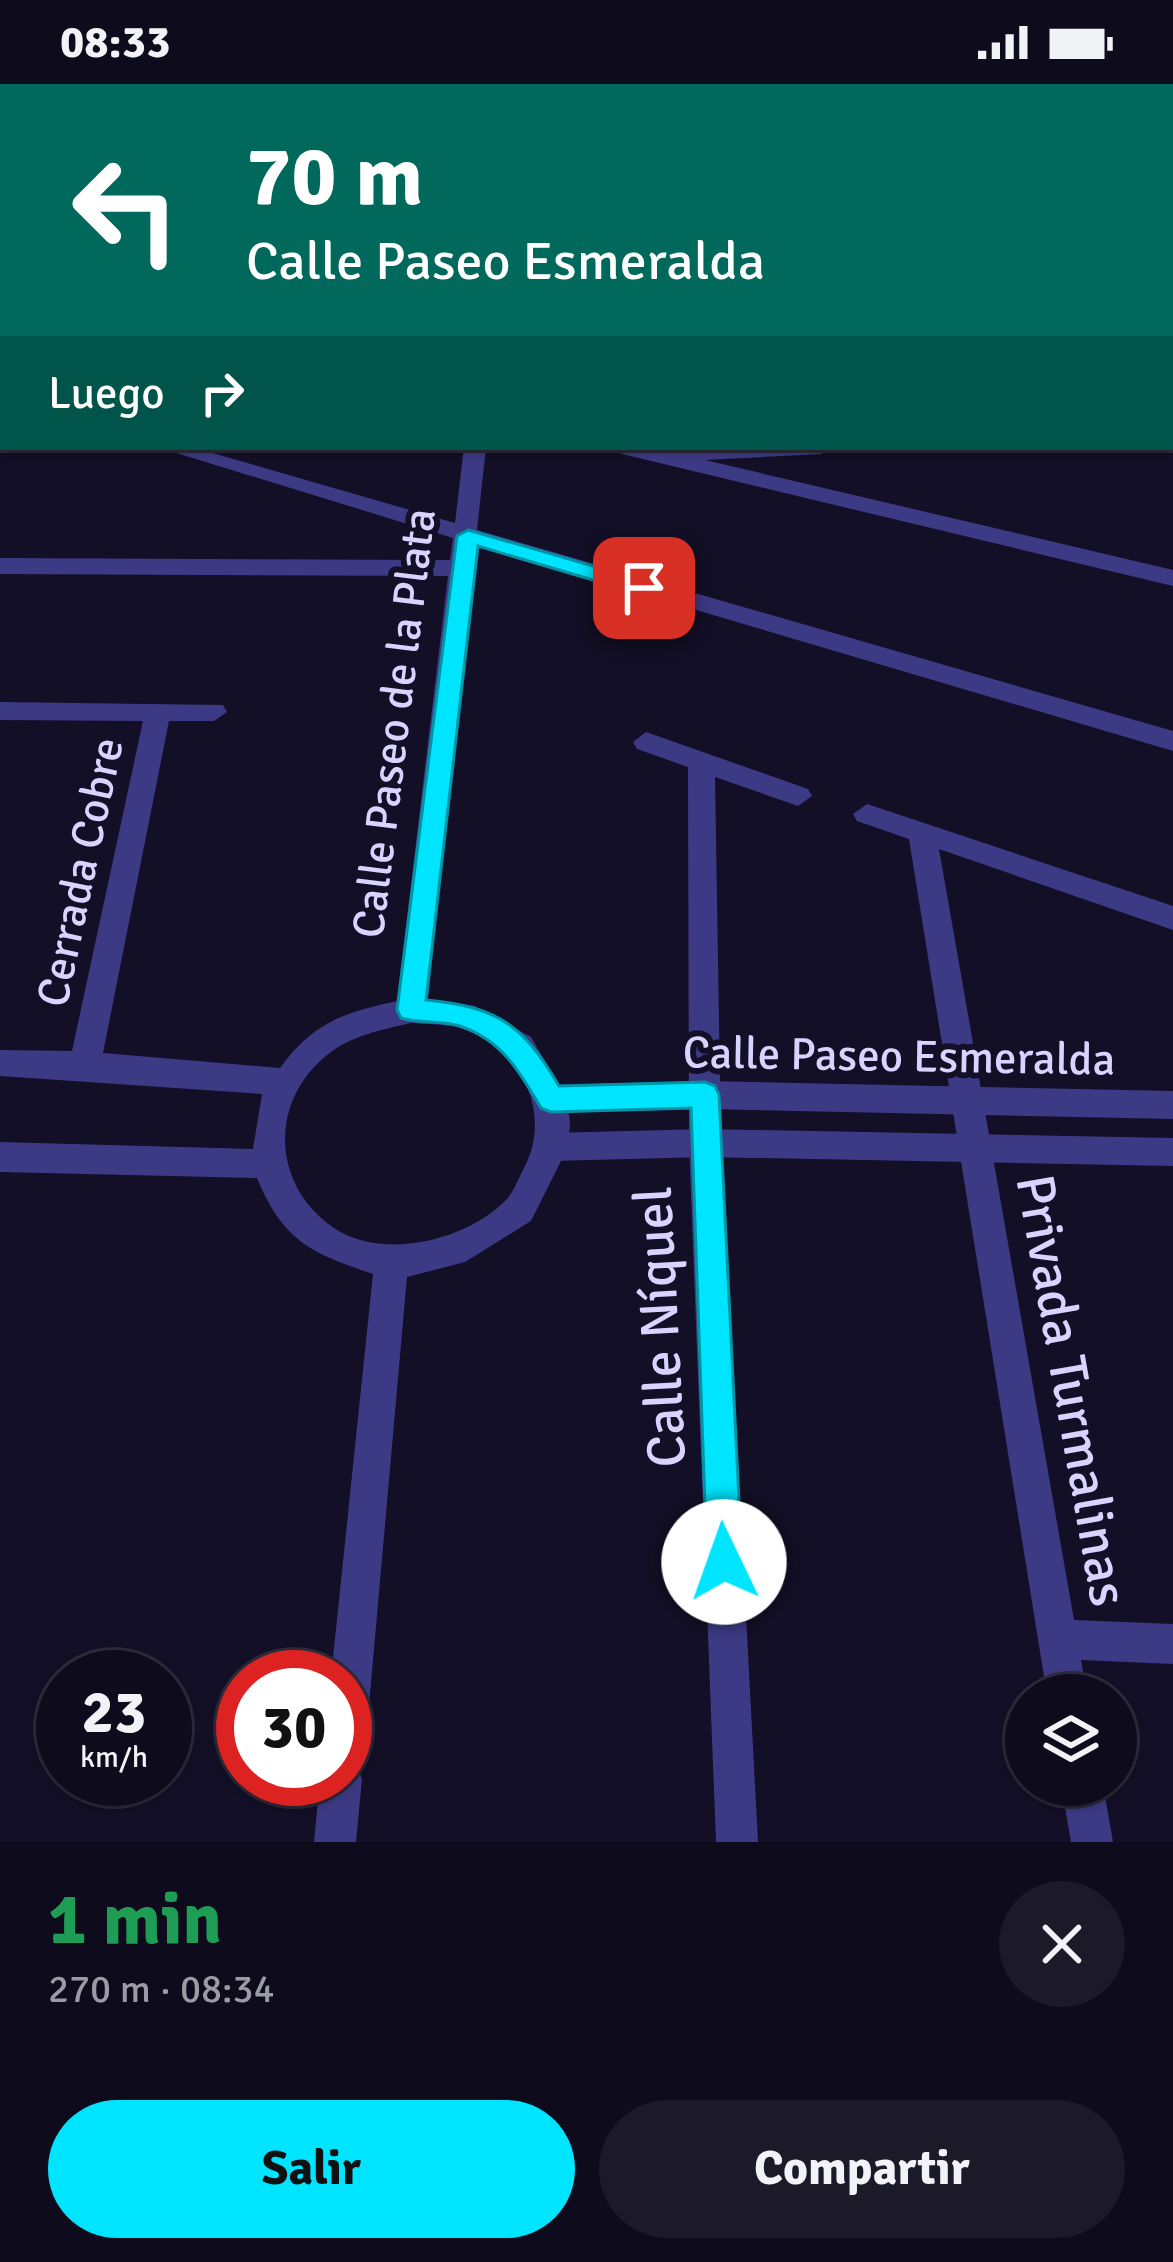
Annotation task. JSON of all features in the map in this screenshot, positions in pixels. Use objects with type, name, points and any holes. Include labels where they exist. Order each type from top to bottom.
[{"type":"street","points":[[178,450],[1173,742]]},
{"type":"street","name":"Calle Paseo de la Plata","points":[[411,1010],[475,450]]},
{"type":"street","points":[[634,450],[1173,578]]},
{"type":"street","points":[[671,459],[720,450]]},
{"type":"street","points":[[0,566],[464,568]]},
{"type":"street","name":"Cerrada Cobre","points":[[0,711],[158,711],[86,1065]]},
{"type":"street","points":[[158,711],[214,712]]},
{"type":"street","points":[[646,742],[798,796]]},
{"type":"street","name":"Calle Níquel","points":[[701,760],[705,1143],[737,1842]]},
{"type":"street","points":[[867,814],[1173,918]]},
{"type":"street","name":"Privada Turmalinas","points":[[922,834],[971,1102],[974,1150],[1063,1674]]},
{"type":"street","points":[[411,1010],[464,1015],[520,1046],[551,1099],[552,1148],[519,1210],[453,1251],[391,1264],[323,1241],[286,1207],[268,1164],[274,1102],[284,1082],[313,1048],[352,1024],[411,1010]]},
{"type":"street","points":[[0,1063],[86,1065],[284,1082]]},
{"type":"street","name":"Calle Paseo Esmeralda","points":[[551,1099],[705,1095],[1173,1105]]},
{"type":"street","name":"Calle Paseo Esmeralda","points":[[552,1148],[705,1143],[1173,1152]]},
{"type":"street","points":[[0,1157],[268,1164]]},
{"type":"street","points":[[354,1650],[391,1264]]},
{"type":"street","points":[[1057,1639],[1173,1645]]},
{"type":"street","points":[[335,1842],[338,1806]]},
{"type":"street","points":[[1086,1806],[1092,1842]]},
{"type":"route","points":[[644,588],[468,536],[411,1010],[464,1015],[520,1046],[551,1099],[705,1095],[724,1562]]}]
